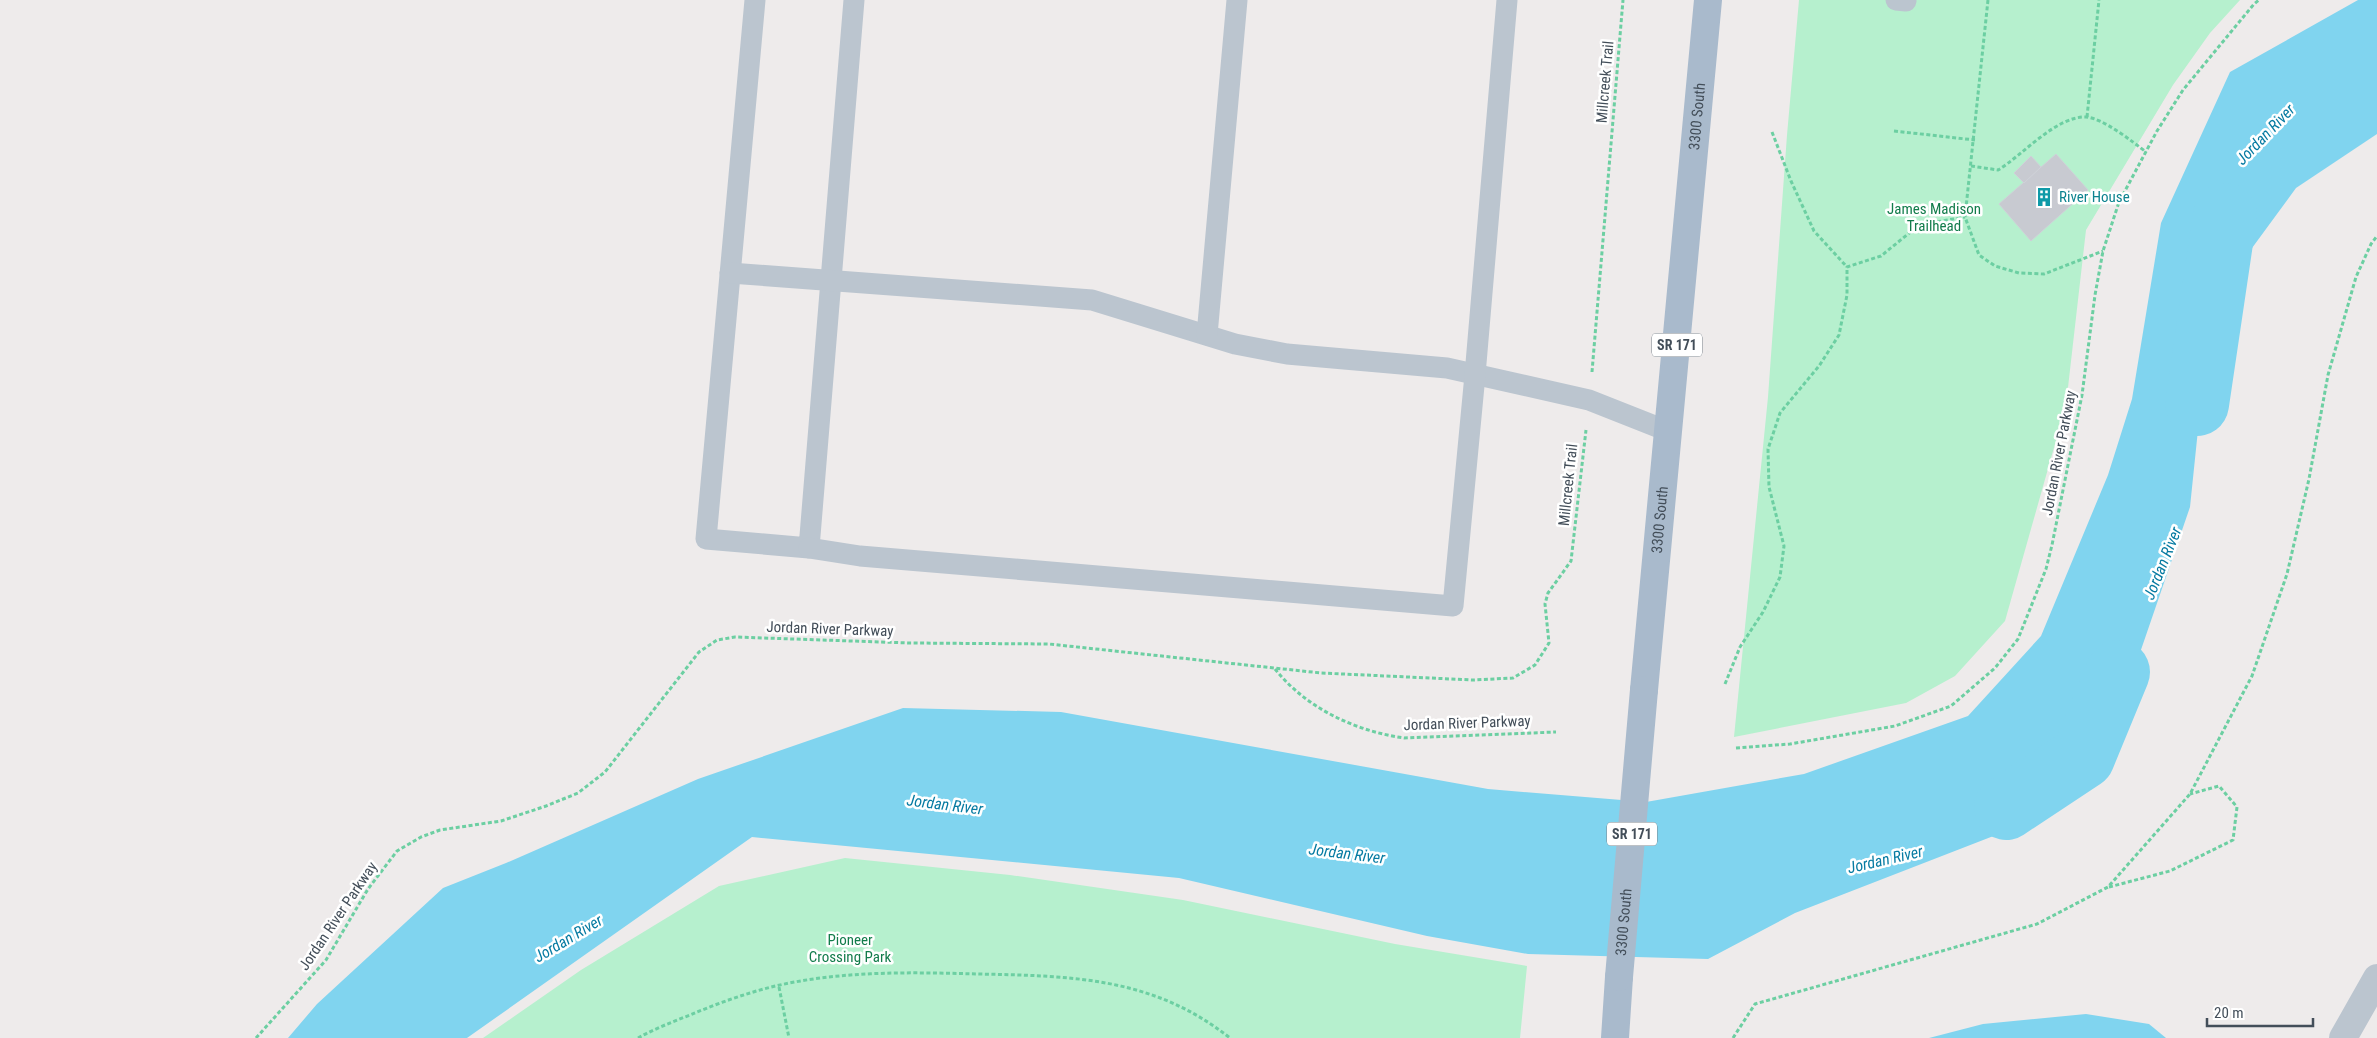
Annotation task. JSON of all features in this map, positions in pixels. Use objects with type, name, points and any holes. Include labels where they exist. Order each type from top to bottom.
[{"type":"main road","name":"3300 South","points":[[1615,1038],[1644,690],[1670,432],[1708,0]]},
{"type":"street","points":[[2343,1038],[2377,978]]},
{"type":"lane","points":[[755,0],[706,539],[809,548],[860,556],[1453,606],[1507,0]]},
{"type":"lane","points":[[809,548],[854,0]]},
{"type":"lane","points":[[1207,335],[1237,0]]},
{"type":"lane","points":[[730,273],[1092,300],[1207,335],[1287,354],[1447,368],[1589,400],[1670,432]]},
{"type":"path","name":"Millcreek Trail","points":[[1274,668],[1372,676],[1496,680],[1513,678],[1535,665],[1549,643],[1546,615],[1548,593],[1571,561],[1589,400],[1623,0]]},
{"type":"path","points":[[1988,0],[1975,140],[1965,216],[1979,254],[1995,266],[2019,273],[2044,274],[2103,251]]},
{"type":"path","points":[[2087,117],[2099,0]]},
{"type":"path","name":"Jordan River Parkway","points":[[1736,748],[1790,744],[1895,726],[1951,706],[1995,668],[2018,639],[2046,569],[2052,545],[2082,395],[2095,295],[2103,251],[2119,202],[2146,152],[2184,90],[2259,0]]},
{"type":"path","points":[[1971,166],[1998,170],[2015,160],[2062,123],[2087,117],[2120,132],[2146,152]]},
{"type":"path","points":[[1894,131],[1975,140]]},
{"type":"path","points":[[1725,684],[1740,647],[1763,612],[1780,577],[1784,546],[1769,487],[1768,449],[1780,413],[1819,366],[1839,335],[1847,295],[1847,267],[1814,231],[1791,182],[1772,132]]},
{"type":"path","points":[[1847,267],[1881,256],[1919,225],[1965,216]]},
{"type":"path","points":[[2108,887],[2190,794],[2252,676],[2287,574],[2309,479],[2328,375],[2356,277],[2371,244],[2377,236]]},
{"type":"path","name":"Jordan River Parkway","points":[[256,1038],[326,960],[368,889],[397,851],[420,837],[440,830],[501,821],[578,793],[605,772],[699,652],[717,640],[735,636],[910,643],[1049,644],[1274,668],[1286,682],[1318,710],[1389,736],[1404,738],[1556,732]]},
{"type":"path","points":[[1733,1038],[1755,1004],[2037,924],[2108,887],[2170,871],[2233,840],[2237,807],[2219,786],[2190,794]]},
{"type":"path","points":[[638,1038],[742,996],[813,979],[891,974],[1074,977],[1114,983],[1148,994],[1188,1011],[1230,1038]]},
{"type":"path","points":[[778,987],[789,1038]]},
{"type":"green space","name":"James Madison Trailhead","points":[[1799,0],[2240,0],[2210,33],[2173,85],[2086,230],[2066,405],[2005,621],[1955,676],[1906,703],[1734,737],[1768,397]]},
{"type":"green space","name":"Pioneer Crossing Park","points":[[845,858],[1010,875],[1183,900],[1395,944],[1527,966],[1520,1038],[483,1038],[581,970],[719,886]]},
{"type":"water","points":[[2358,0],[2377,0],[2377,134],[2296,188],[2211,304],[2190,507],[2120,711],[2027,823],[1795,913],[1708,959],[1528,954],[1427,936],[1179,878],[752,837],[467,1038],[288,1038],[317,1004],[443,888],[506,863],[698,779],[903,708],[1061,712],[1488,789],[1646,802],[1804,774],[1968,716],[2041,636],[2108,475],[2132,399],[2161,223],[2230,72]]},
{"type":"water","points":[[2086,1014],[2149,1024],[2166,1038],[1929,1038],[1983,1024]]},
{"type":"building","name":"River House","points":[[2056,154],[2088,190],[2031,241],[1999,204]]},
{"type":"building","points":[[2031,156],[2041,167],[2024,183],[2014,173]]},
{"type":"waterway","name":"Jordan River","points":[[2197,404],[2225,215]]},
{"type":"waterway","name":"Jordan River","points":[[2006,808],[2083,757],[2118,672]]},
{"type":"place","name":"River House","points":[[2044,197]]}]
